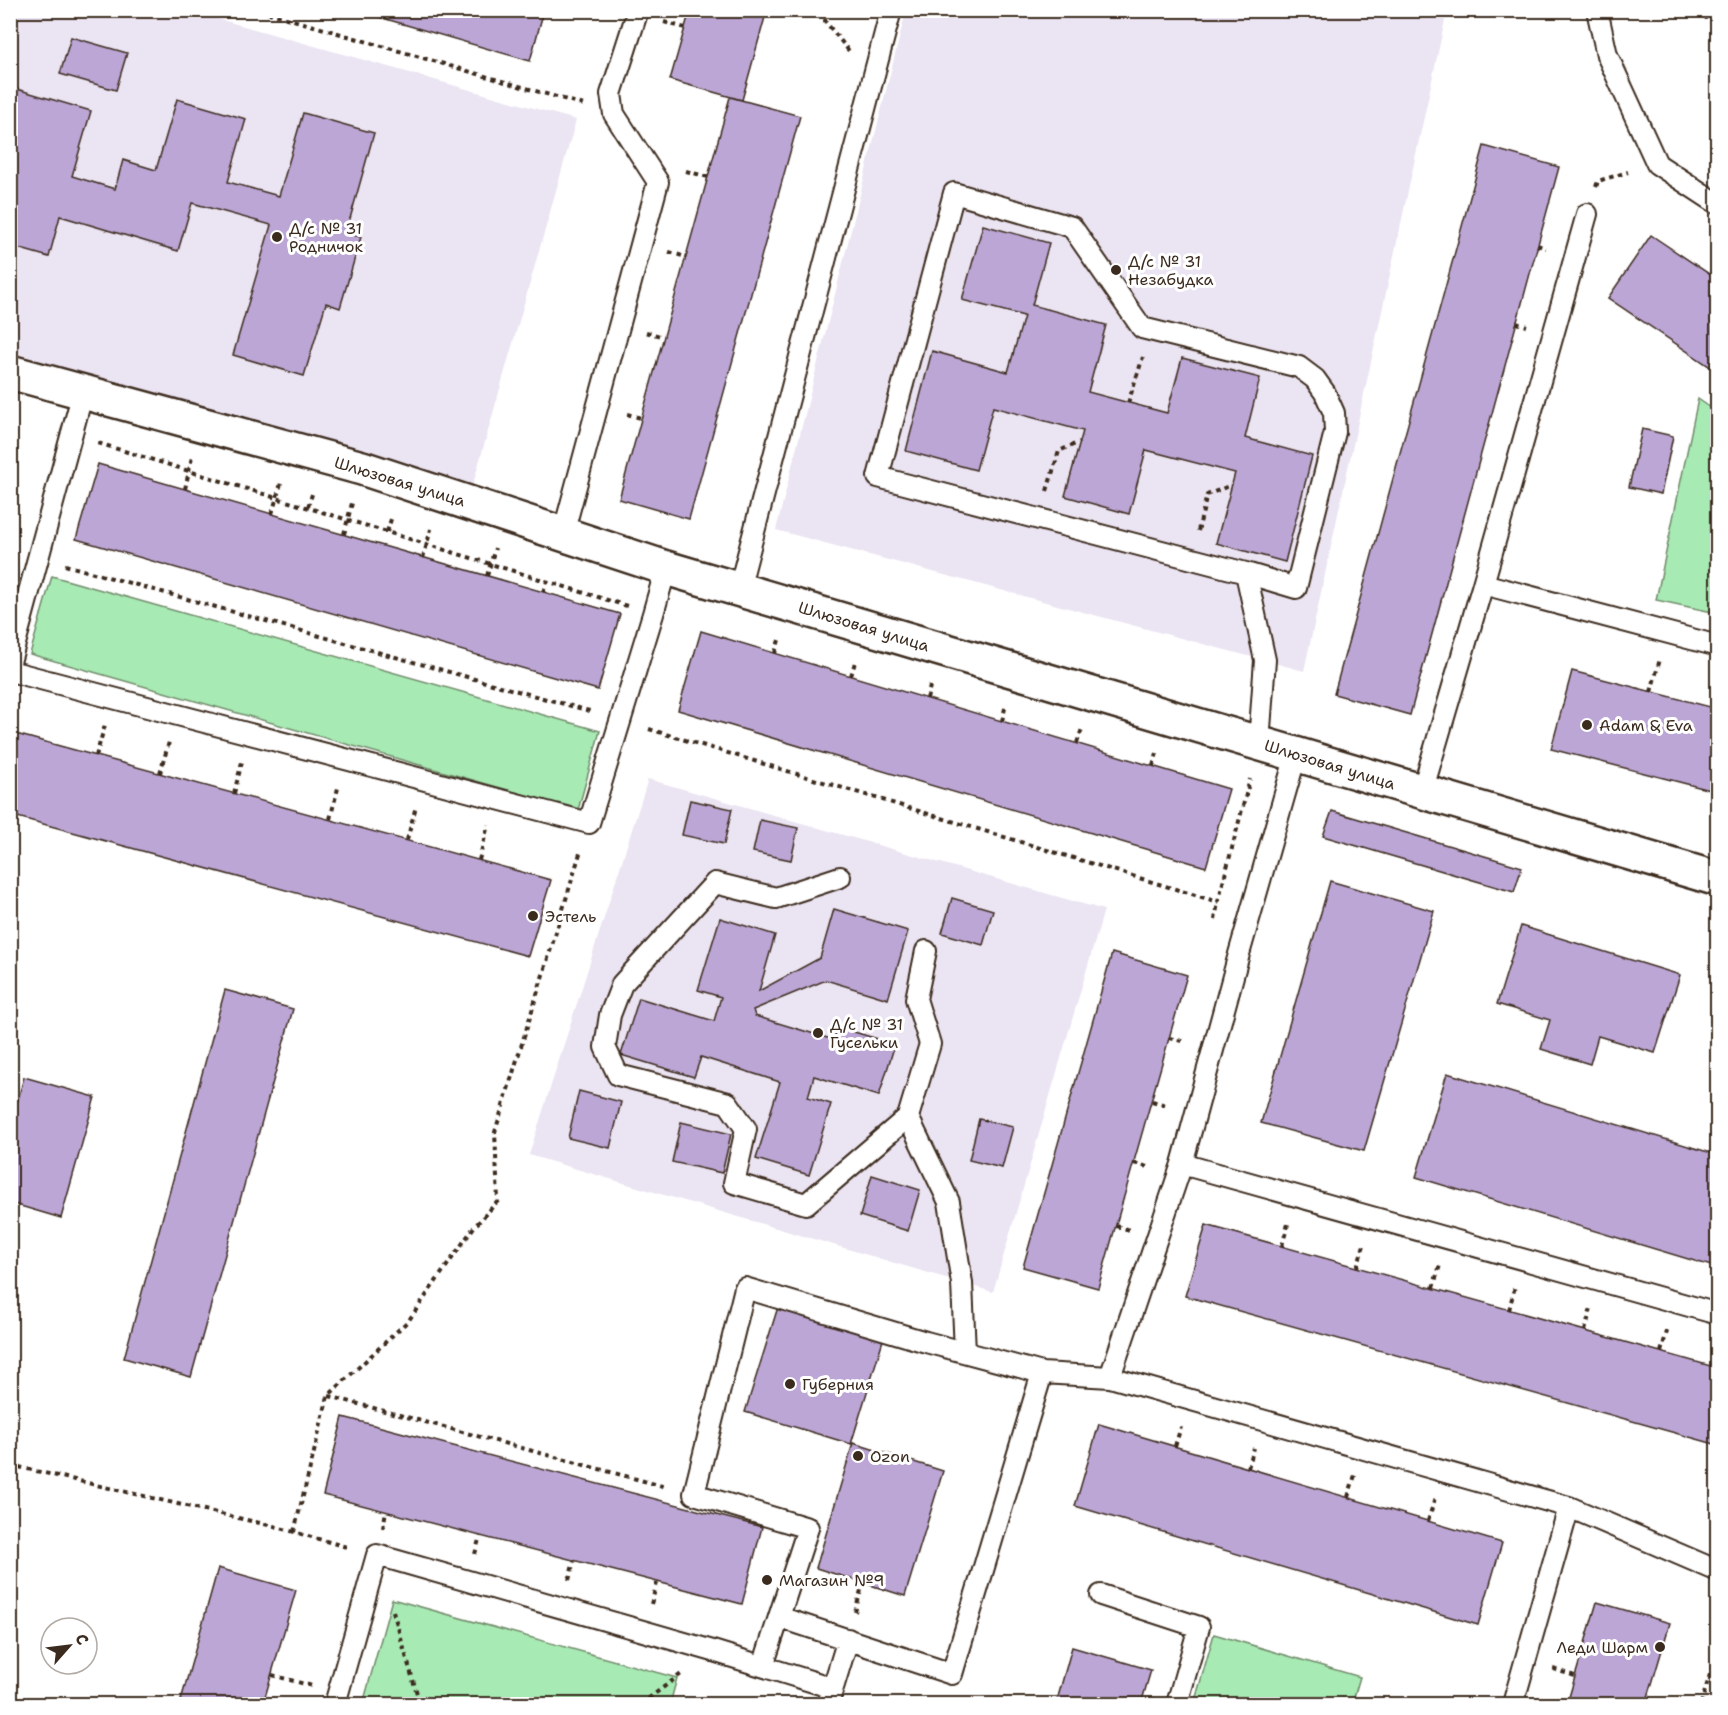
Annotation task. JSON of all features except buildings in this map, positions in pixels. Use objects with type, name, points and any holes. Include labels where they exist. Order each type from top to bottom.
[{"type":"street","name":"Шлюзовая улица","points":[[10,372],[362,468],[666,568],[1718,879]]},
{"type":"lane","points":[[563,534],[658,182],[614,114],[611,94],[638,10]]},
{"type":"lane","points":[[739,589],[891,10]]},
{"type":"lane","points":[[1597,10],[1607,55],[1657,164],[1718,204]]},
{"type":"lane","points":[[954,193],[1072,227],[1142,328],[1299,368],[1315,379],[1334,413],[1335,432],[1296,588],[1039,518],[878,477],[954,193]]},
{"type":"lane","points":[[1422,792],[1484,584],[1587,214]]},
{"type":"lane","points":[[10,662],[83,392]]},
{"type":"lane","points":[[10,672],[589,824],[666,568]]},
{"type":"lane","points":[[1246,573],[1265,660],[1259,743]]},
{"type":"lane","points":[[1484,584],[1718,646]]},
{"type":"lane","points":[[1110,1377],[1182,1164],[1296,755]]},
{"type":"lane","points":[[840,877],[776,898],[715,883],[622,984],[610,1015],[605,1047],[618,1075],[728,1103],[746,1129],[734,1183],[806,1204],[908,1117],[930,1044],[916,999],[926,951]]},
{"type":"lane","points":[[908,1117],[949,1202],[962,1283],[965,1352]]},
{"type":"lane","points":[[1182,1164],[1718,1314]]},
{"type":"lane","points":[[763,1666],[808,1528],[694,1494],[745,1288],[926,1342],[1042,1373],[1110,1377],[1569,1507],[1718,1571]]},
{"type":"lane","points":[[779,1617],[952,1674],[1042,1373]]},
{"type":"lane","points":[[1514,1704],[1569,1507]]},
{"type":"lane","points":[[336,1699],[377,1555],[713,1650],[763,1666],[831,1696],[848,1639]]},
{"type":"lane","points":[[1101,1595],[1199,1627],[1177,1704]]},
{"type":"path","points":[[259,10],[614,114]]},
{"type":"path","points":[[828,10],[825,21],[873,80]]},
{"type":"path","points":[[1697,10],[1718,28]]},
{"type":"path","points":[[675,254],[686,257]]},
{"type":"path","points":[[1128,403],[1151,331]]},
{"type":"path","points":[[72,435],[653,614]]},
{"type":"path","points":[[1039,518],[1059,451],[1080,442]]},
{"type":"path","points":[[1191,558],[1208,495],[1231,485]]},
{"type":"path","points":[[272,514],[277,498]]},
{"type":"path","points":[[423,558],[426,544]]},
{"type":"path","points":[[543,592],[547,581]]},
{"type":"path","points":[[851,676],[854,664]]},
{"type":"path","points":[[1651,692],[1659,664]]},
{"type":"path","points":[[927,699],[931,682]]},
{"type":"path","points":[[1002,721],[1007,702]]},
{"type":"path","points":[[1077,743],[1082,727]]},
{"type":"path","points":[[1239,954],[1213,934],[1218,902],[1259,743]]},
{"type":"path","points":[[1153,766],[1158,748]]},
{"type":"path","points":[[330,819],[333,808]]},
{"type":"path","points":[[294,1532],[328,1395],[409,1320],[474,1227],[498,1202],[495,1132],[589,824]]},
{"type":"path","points":[[407,840],[410,830]]},
{"type":"path","points":[[479,860],[482,851]]},
{"type":"path","points":[[1169,1038],[1182,1041]]},
{"type":"path","points":[[1152,1101],[1163,1104]]},
{"type":"path","points":[[1357,1267],[1360,1257]]},
{"type":"path","points":[[1433,1288],[1436,1279]]},
{"type":"path","points":[[1509,1310],[1512,1299]]},
{"type":"path","points":[[1585,1331],[1590,1310]]},
{"type":"path","points":[[1661,1352],[1667,1332]]},
{"type":"path","points":[[328,1395],[694,1494]]},
{"type":"path","points":[[1248,1468],[1251,1458]]},
{"type":"path","points":[[10,1465],[294,1532],[377,1555],[420,1704]]},
{"type":"path","points":[[1348,1497],[1352,1484]]},
{"type":"path","points":[[1428,1521],[1432,1507]]},
{"type":"path","points":[[1701,1704],[1718,1648]]},
{"type":"path","points":[[641,1704],[713,1650]]},
{"type":"path","points":[[272,1675],[336,1699]]},
{"type":"shaded area","name":"Д/с № 31 Родничок","points":[[10,11],[190,11],[576,120],[473,484],[11,353]]},
{"type":"shaded area","name":"Д/с № 31 Незабудка","points":[[906,11],[1447,11],[1304,671],[776,530]]},
{"type":"shaded area","name":"Д/с № 31 Гусельки","points":[[648,779],[1104,910],[993,1292],[529,1155]]},
{"type":"green space","points":[[1698,399],[1717,412],[1717,613],[1656,600]]},
{"type":"green space","points":[[52,576],[600,731],[578,810],[30,654]]},
{"type":"green space","points":[[392,1599],[677,1678],[670,1704],[363,1704]]},
{"type":"green space","points":[[1214,1634],[1360,1677],[1352,1704],[1194,1704]]},
{"type":"place","name":"Д/с № 31 Родничок","points":[[277,237]]},
{"type":"place","name":"Д/с № 31 Незабудка","points":[[1116,270]]},
{"type":"place","name":"Adam & Eva","points":[[1587,725]]},
{"type":"place","name":"Эстель","points":[[533,916]]},
{"type":"place","name":"Д/с № 31 Гусельки","points":[[818,1033]]},
{"type":"place","name":"Губерния","points":[[790,1384]]},
{"type":"place","name":"Ozon","points":[[858,1456]]},
{"type":"place","name":"Магазин №9","points":[[767,1580]]},
{"type":"place","name":"Леди Шарм","points":[[1660,1647]]}]
